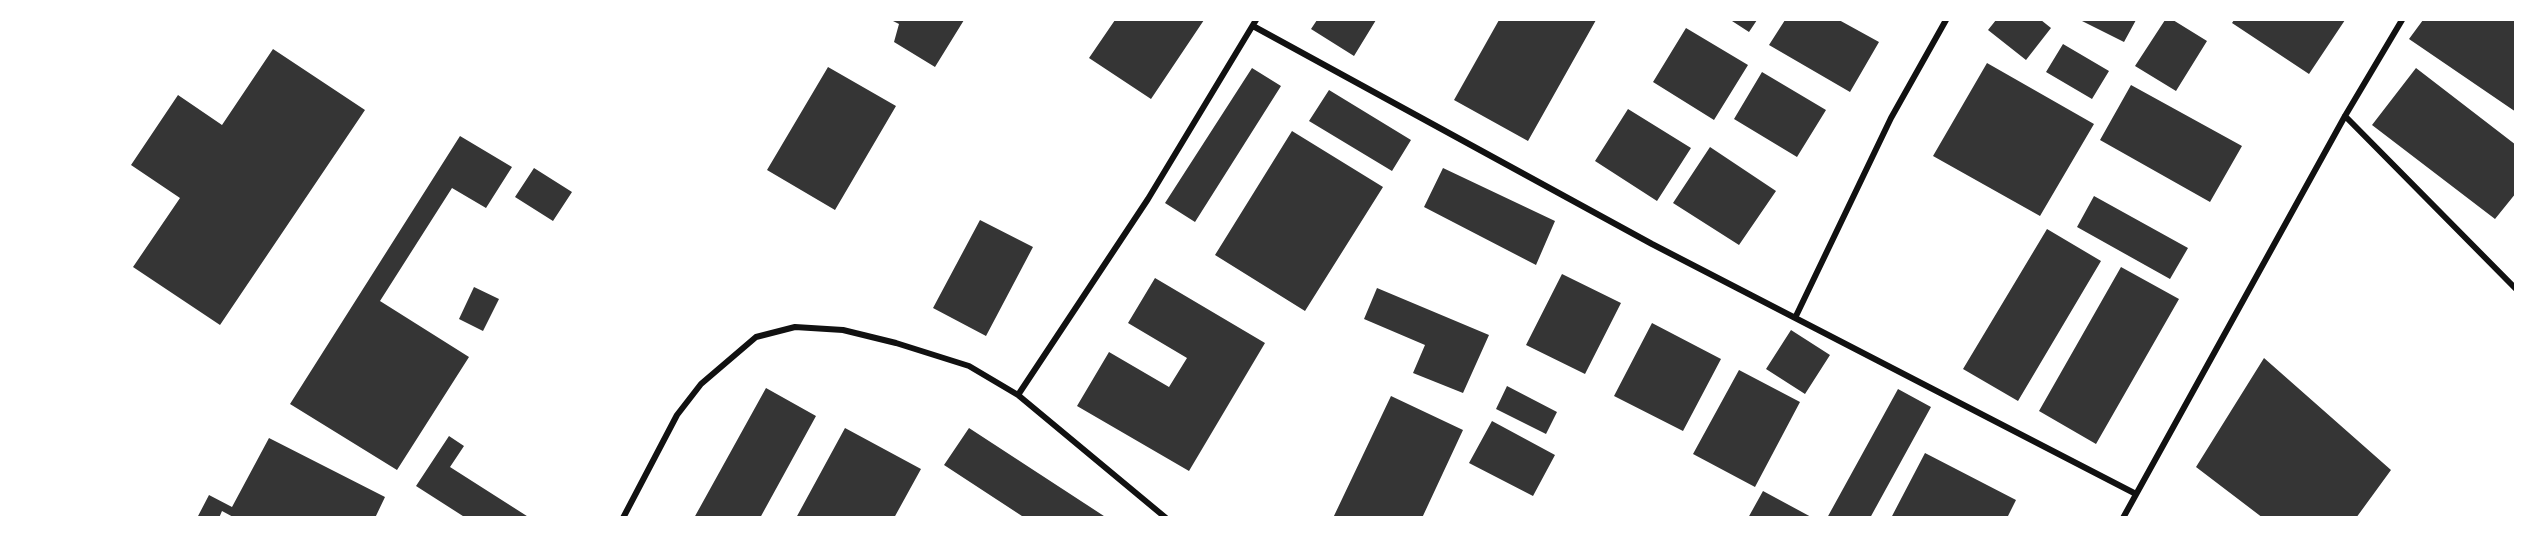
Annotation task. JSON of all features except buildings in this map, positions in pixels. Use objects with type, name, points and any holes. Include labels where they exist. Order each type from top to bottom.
[{"type":"street","points":[[1796,316],[1891,118],[1946,20]]},
{"type":"street","points":[[2123,518],[2345,116],[2402,20]]},
{"type":"street","points":[[1018,395],[1148,199],[1255,23],[1652,244],[1796,316],[2136,494]]},
{"type":"street","points":[[2345,116],[2516,288]]},
{"type":"street","points":[[623,518],[677,415],[701,384],[756,337],[795,327],[843,330],[896,343],[969,366],[1018,395],[1165,517]]}]
